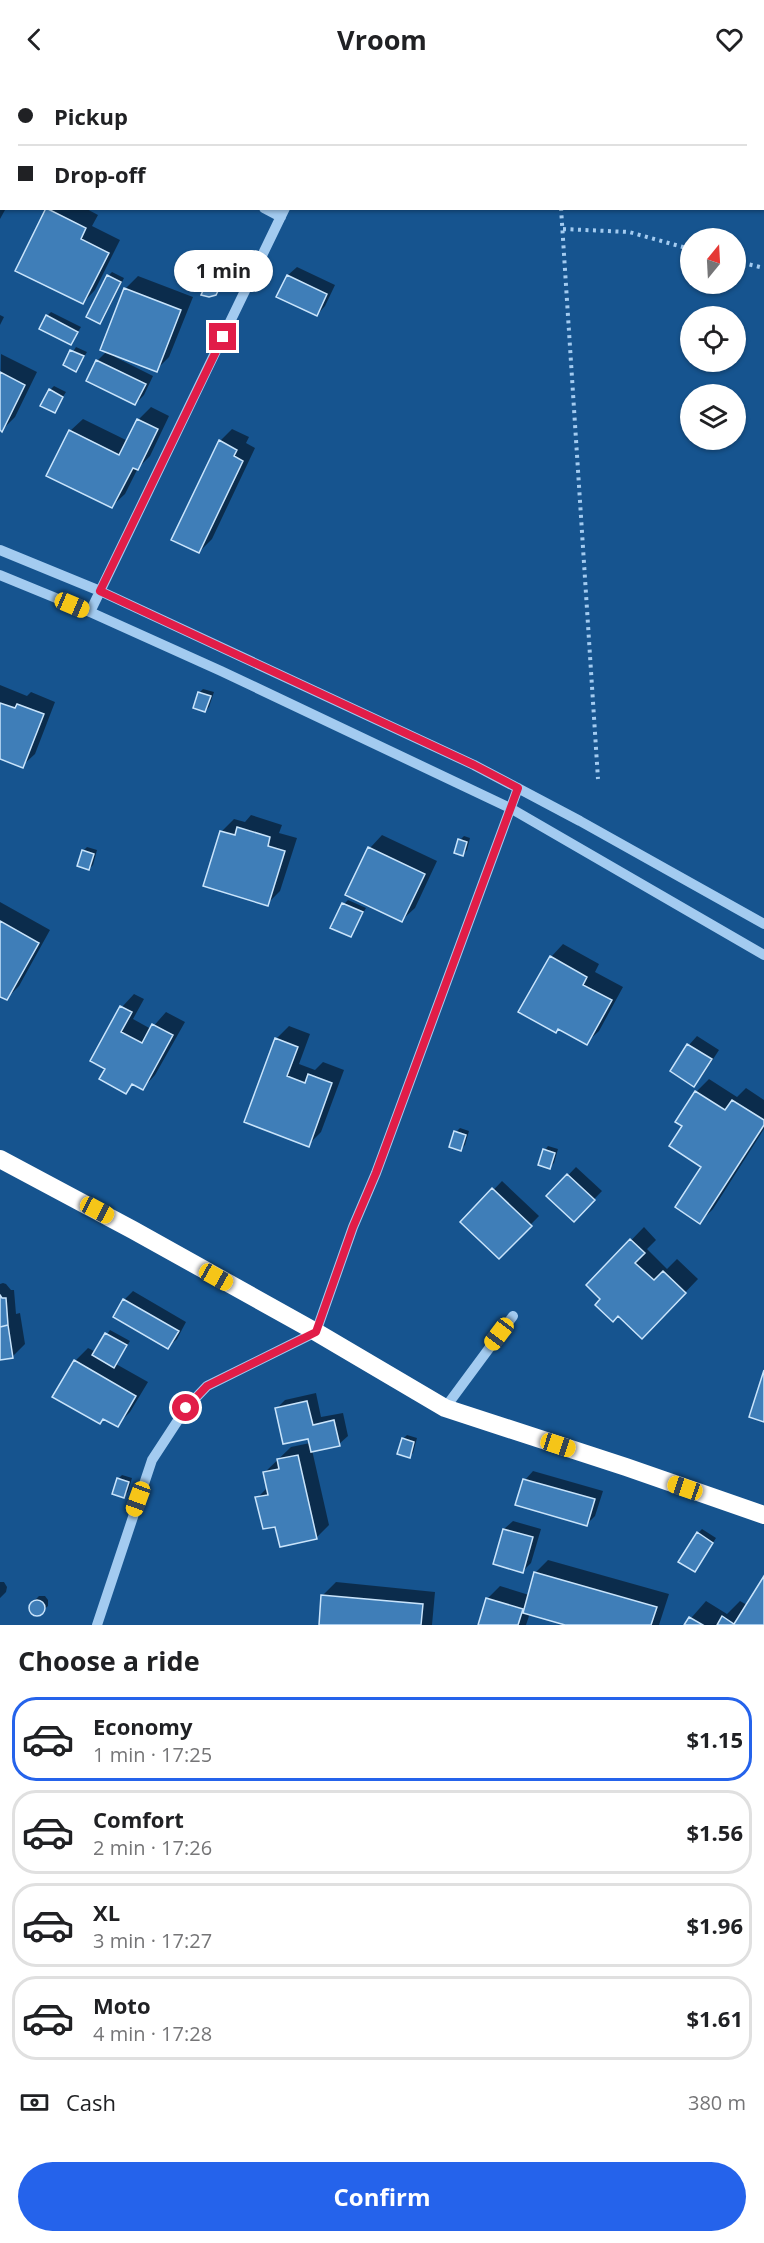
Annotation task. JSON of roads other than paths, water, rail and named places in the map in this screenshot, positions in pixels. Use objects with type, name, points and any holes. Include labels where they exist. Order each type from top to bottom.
[{"type":"highway","points":[[0,1159],[134,1230],[316,1332],[445,1408],[764,1515]]},
{"type":"street","points":[[90,612],[283,213]]},
{"type":"street","points":[[0,550],[100,591],[453,755],[518,788],[764,924]]},
{"type":"street","points":[[0,575],[90,612],[221,671],[510,808],[764,955]]},
{"type":"street","points":[[97,1625],[152,1460],[186,1408],[207,1386],[316,1332],[353,1227],[376,1173],[518,788]]},
{"type":"street","points":[[445,1408],[513,1316]]}]
